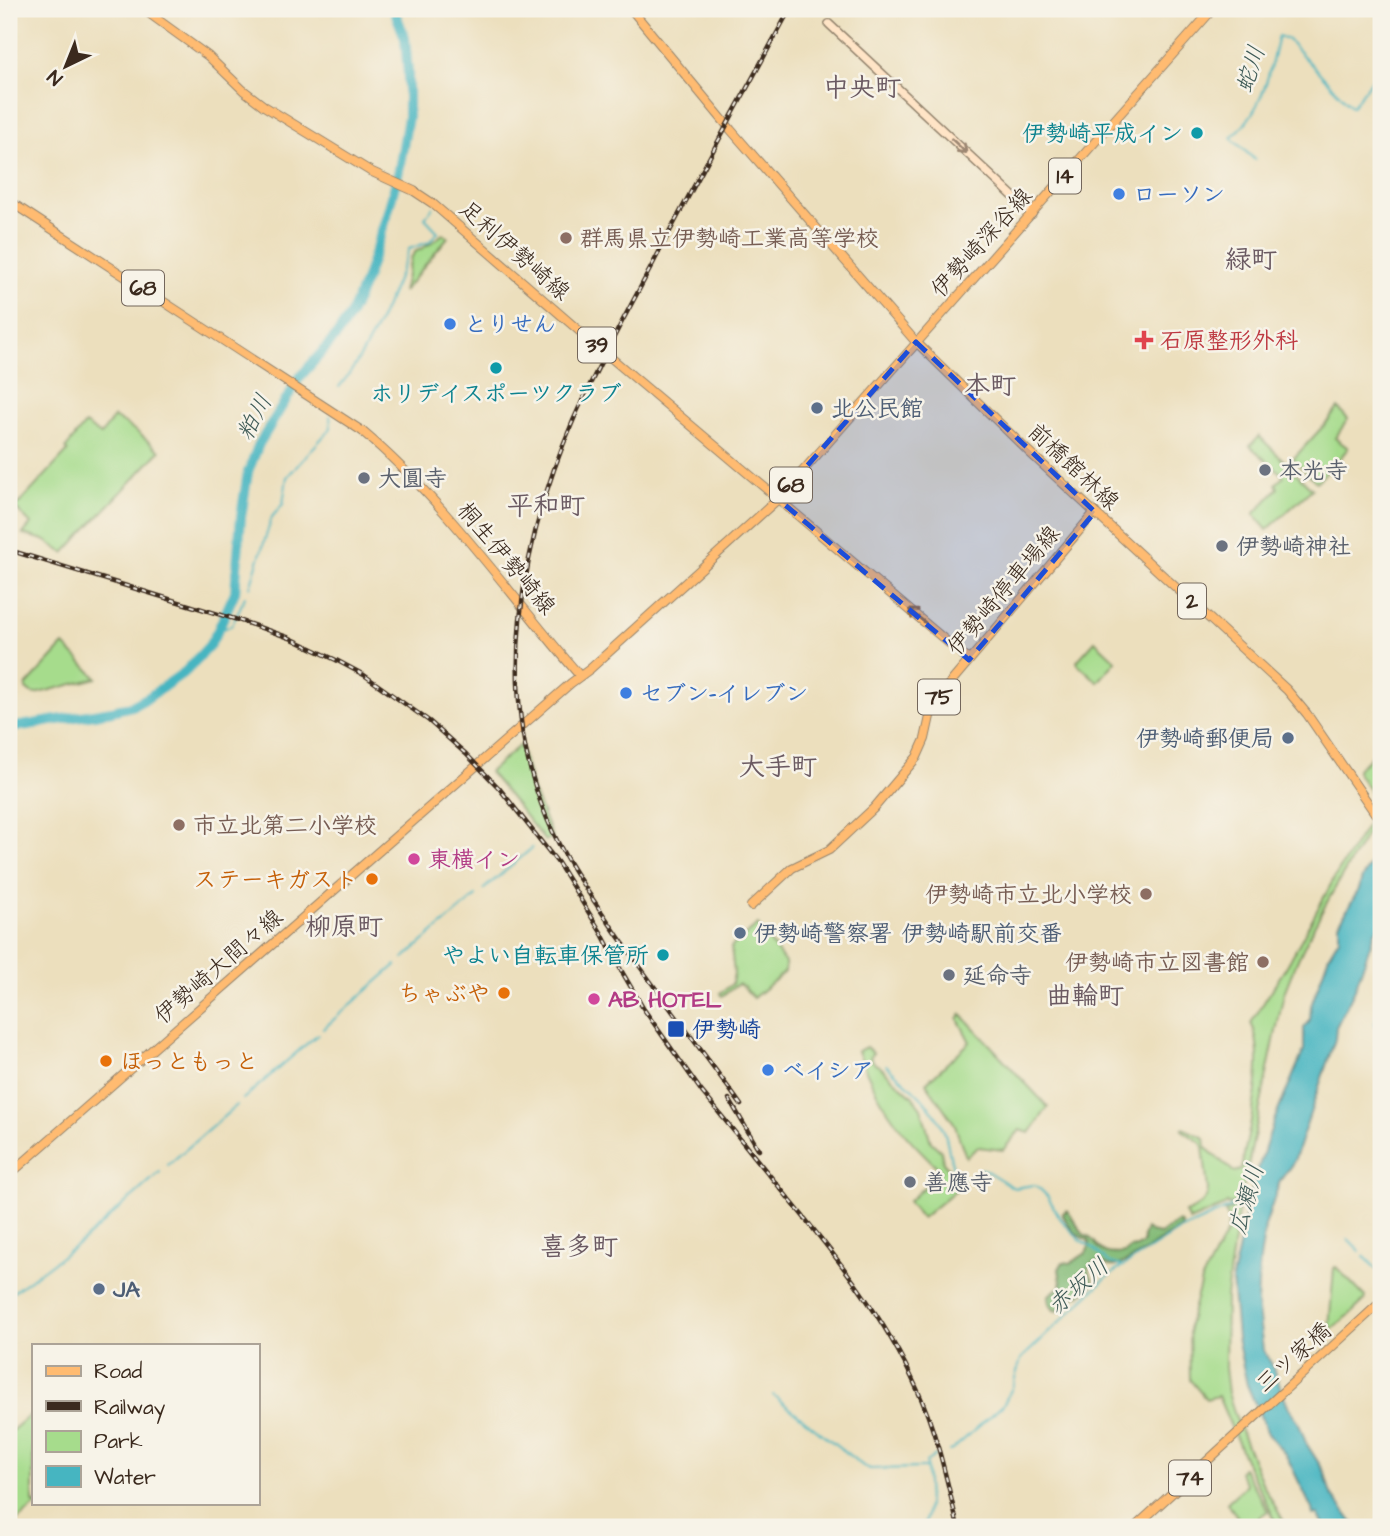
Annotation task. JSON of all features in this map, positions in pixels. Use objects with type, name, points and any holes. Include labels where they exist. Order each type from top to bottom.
[{"type":"main road","points":[[9,15],[14,9]]},
{"type":"main road","name":"足利伊勢崎線","points":[[143,9],[208,56],[264,106],[372,172],[414,191],[432,203],[969,660]]},
{"type":"main road","name":"前橋館林線","points":[[631,9],[730,130],[916,342],[1028,452],[1287,690],[1307,713],[1381,822]]},
{"type":"main road","name":"伊勢崎深谷線","points":[[916,342],[1213,9]]},
{"type":"main road","points":[[829,24],[1032,214]]},
{"type":"main road","name":"桐生伊勢崎線","points":[[9,201],[362,431],[411,475],[580,676]]},
{"type":"main road","name":"68","points":[[580,676],[778,499],[916,342]]},
{"type":"main road","name":"伊勢崎停車場線","points":[[751,906],[792,868],[834,846],[913,764],[922,749],[931,712],[940,695],[1095,512]]},
{"type":"main road","name":"伊勢崎大間々線","points":[[9,1175],[580,676]]},
{"type":"main road","name":"三ツ家橋","points":[[1135,1527],[1381,1302]]},
{"type":"highlighted area","points":[[916,342],[1095,512],[969,660],[778,499]]},
{"type":"green space","points":[[443,234],[448,237],[403,292],[411,258],[415,252]]},
{"type":"green space","points":[[1338,408],[1348,419],[1335,438],[1348,448],[1334,466],[1316,482],[1293,459]]},
{"type":"green space","points":[[114,417],[160,451],[64,553],[44,540],[23,534],[31,524],[15,508],[68,451],[66,448],[85,424],[101,435]]},
{"type":"green space","points":[[1259,436],[1312,489],[1267,530],[1254,514],[1278,488],[1276,484],[1284,476],[1250,446]]},
{"type":"green space","points":[[1095,641],[1116,661],[1098,682],[1077,661]]},
{"type":"green space","points":[[64,645],[97,678],[31,693],[26,686]]},
{"type":"green space","points":[[520,745],[533,791],[552,837],[545,841],[489,772]]},
{"type":"green space","points":[[1375,750],[1381,755],[1381,807],[1357,772]]},
{"type":"green space","points":[[1369,822],[1372,825],[1313,928],[1284,993],[1241,1199],[1189,1221],[1185,1213],[1206,1199],[1208,1190],[1203,1147],[1182,1130],[1183,1128],[1205,1138],[1206,1148],[1234,1172],[1241,1170],[1258,1074],[1256,1037],[1251,1023]]},
{"type":"green space","points":[[758,925],[785,963],[785,972],[753,998],[738,984],[722,996],[720,993],[732,984],[734,973],[731,947]]},
{"type":"green space","points":[[961,1014],[1048,1107],[1030,1133],[1020,1130],[1003,1150],[978,1147],[966,1157],[954,1123],[926,1083],[970,1042],[958,1019]]},
{"type":"green space","points":[[866,1047],[873,1053],[870,1057],[876,1065],[912,1096],[921,1108],[931,1142],[941,1151],[943,1162],[963,1184],[922,1218],[908,1202],[941,1171],[907,1136],[883,1102],[858,1051]]},
{"type":"green space","points":[[1239,1206],[1226,1296],[1225,1368],[1228,1393],[1263,1485],[1287,1527],[1279,1527],[1250,1471],[1218,1396],[1206,1399],[1190,1380],[1189,1325],[1201,1281],[1227,1232],[1229,1219],[1225,1212]]},
{"type":"green space","points":[[1067,1210],[1084,1235],[1090,1237],[1103,1251],[1115,1254],[1125,1253],[1143,1243],[1146,1229],[1160,1234],[1178,1222],[1182,1224],[1181,1228],[1121,1264],[1113,1266],[1099,1261],[1092,1263],[1088,1268],[1093,1281],[1090,1286],[1081,1295],[1064,1301],[1058,1311],[1049,1303],[1048,1296],[1062,1288],[1059,1269],[1063,1262],[1071,1263],[1086,1253],[1090,1245],[1088,1240],[1076,1233],[1067,1222],[1062,1214]]},
{"type":"green space","points":[[1336,1267],[1365,1300],[1331,1329],[1329,1327]]},
{"type":"green space","points":[[30,1415],[32,1504],[38,1504],[9,1527],[9,1433]]},
{"type":"green space","points":[[1243,1468],[1268,1511],[1259,1517],[1259,1527],[1239,1527],[1234,1521],[1237,1516],[1227,1503],[1246,1484],[1239,1472]]},
{"type":"water","points":[[1381,846],[1381,925],[1375,931],[1355,989],[1336,1027],[1335,1039],[1294,1161],[1280,1181],[1265,1226],[1259,1267],[1257,1303],[1263,1350],[1306,1443],[1325,1473],[1330,1492],[1356,1527],[1325,1527],[1318,1514],[1313,1515],[1286,1455],[1268,1434],[1247,1385],[1237,1338],[1232,1279],[1252,1188],[1273,1123],[1304,1050],[1304,1028],[1310,1021],[1311,1006],[1329,955],[1339,938],[1339,924]]},
{"type":"waterway","name":"粕川","points":[[9,728],[132,706],[186,671],[209,646],[217,632],[235,592],[241,517],[248,472],[259,444],[300,377],[337,335],[350,315],[366,279],[387,215],[399,170],[408,117],[405,38],[394,9]]},
{"type":"waterway","name":"蛇川","points":[[1255,160],[1231,138],[1245,123],[1259,101],[1278,36],[1287,39],[1352,107],[1381,71]]},
{"type":"waterway","points":[[339,387],[371,338],[409,249],[429,242],[438,232],[425,218],[433,207]]},
{"type":"waterway","points":[[250,587],[272,517],[283,504],[287,477],[331,428],[330,416]]},
{"type":"waterway","points":[[217,632],[232,625],[245,597]]},
{"type":"waterway","points":[[484,889],[532,848]]},
{"type":"waterway","points":[[404,958],[476,896]]},
{"type":"waterway","points":[[323,1029],[396,965]]},
{"type":"waterway","points":[[1378,1014],[1375,1024],[1381,1030]]},
{"type":"waterway","points":[[243,1099],[318,1034]]},
{"type":"waterway","points":[[886,1065],[919,1095],[939,1121],[952,1164],[959,1176],[968,1177],[980,1169],[1014,1188],[1034,1185],[1048,1197],[1060,1218],[1080,1240],[1108,1262],[1121,1266]]},
{"type":"waterway","points":[[168,1165],[237,1105]]},
{"type":"waterway","points":[[9,1295],[84,1240],[160,1172]]},
{"type":"waterway","name":"赤坂川","points":[[949,1451],[1003,1405],[1012,1388],[1021,1359],[1108,1276],[1180,1230],[1251,1198]]},
{"type":"waterway","points":[[1348,1239],[1360,1251]]},
{"type":"waterway","points":[[1364,1256],[1381,1274]]},
{"type":"waterway","points":[[773,1395],[863,1466],[870,1469],[925,1468]]},
{"type":"waterway","name":"赤坂川","points":[[924,1527],[928,1504],[926,1462],[936,1455]]},
{"type":"railway","points":[[741,1105],[618,936],[580,880],[548,821],[531,772],[521,722],[518,671],[520,620],[527,568],[539,518],[554,468],[573,421],[614,336],[790,9]]},
{"type":"railway","points":[[9,550],[290,638],[364,675],[429,721],[466,754],[499,788],[558,863],[643,1008],[702,1092],[854,1282],[888,1333],[924,1406],[941,1457],[958,1527]]},
{"type":"railway","points":[[729,1099],[759,1150]]},
{"type":"place","name":"伊勢崎平成イン","points":[[1197,133]]},
{"type":"place","name":"ローソン","points":[[1119,194]]},
{"type":"place","name":"群馬県立伊勢崎工業高等学校","points":[[566,238]]},
{"type":"place","name":"とりせん","points":[[450,324]]},
{"type":"place","name":"石原整形外科","points":[[1144,340]]},
{"type":"place","name":"ホリデイスポーツクラブ","points":[[496,368]]},
{"type":"place","name":"北公民館","points":[[817,408]]},
{"type":"place","name":"本光寺","points":[[1265,470]]},
{"type":"place","name":"大圓寺","points":[[364,478]]},
{"type":"place","name":"伊勢崎神社","points":[[1222,546]]},
{"type":"place","name":"セブン-イレブン","points":[[626,693]]},
{"type":"place","name":"伊勢崎郵便局","points":[[1288,738]]},
{"type":"place","name":"市立北第二小学校","points":[[179,825]]},
{"type":"place","name":"東横イン","points":[[414,859]]},
{"type":"place","name":"ステーキガスト","points":[[372,879]]},
{"type":"place","name":"伊勢崎市立北小学校","points":[[1146,894]]},
{"type":"place","name":"伊勢崎警察署 伊勢崎駅前交番","points":[[740,933]]},
{"type":"place","name":"やよい自転車保管所","points":[[663,955]]},
{"type":"place","name":"伊勢崎市立図書館","points":[[1263,962]]},
{"type":"place","name":"延命寺","points":[[949,975]]},
{"type":"place","name":"ちゃぶや","points":[[504,993]]},
{"type":"place","name":"AB HOTEL","points":[[594,999]]},
{"type":"place","name":"伊勢崎","points":[[676,1029]]},
{"type":"place","name":"ほっともっと","points":[[106,1061]]},
{"type":"place","name":"ベイシア","points":[[768,1070]]},
{"type":"place","name":"善應寺","points":[[910,1182]]},
{"type":"place","name":"JA","points":[[99,1289]]},
{"type":"district","name":"中央町","points":[[862,87]]},
{"type":"district","name":"緑町","points":[[1251,259]]},
{"type":"district","name":"本町","points":[[990,385]]},
{"type":"district","name":"平和町","points":[[546,505]]},
{"type":"district","name":"大手町","points":[[778,766]]},
{"type":"district","name":"柳原町","points":[[344,926]]},
{"type":"district","name":"曲輪町","points":[[1085,995]]},
{"type":"district","name":"喜多町","points":[[579,1246]]},
{"type":"water label","name":"広瀬川","points":[[1246,1199]]}]
